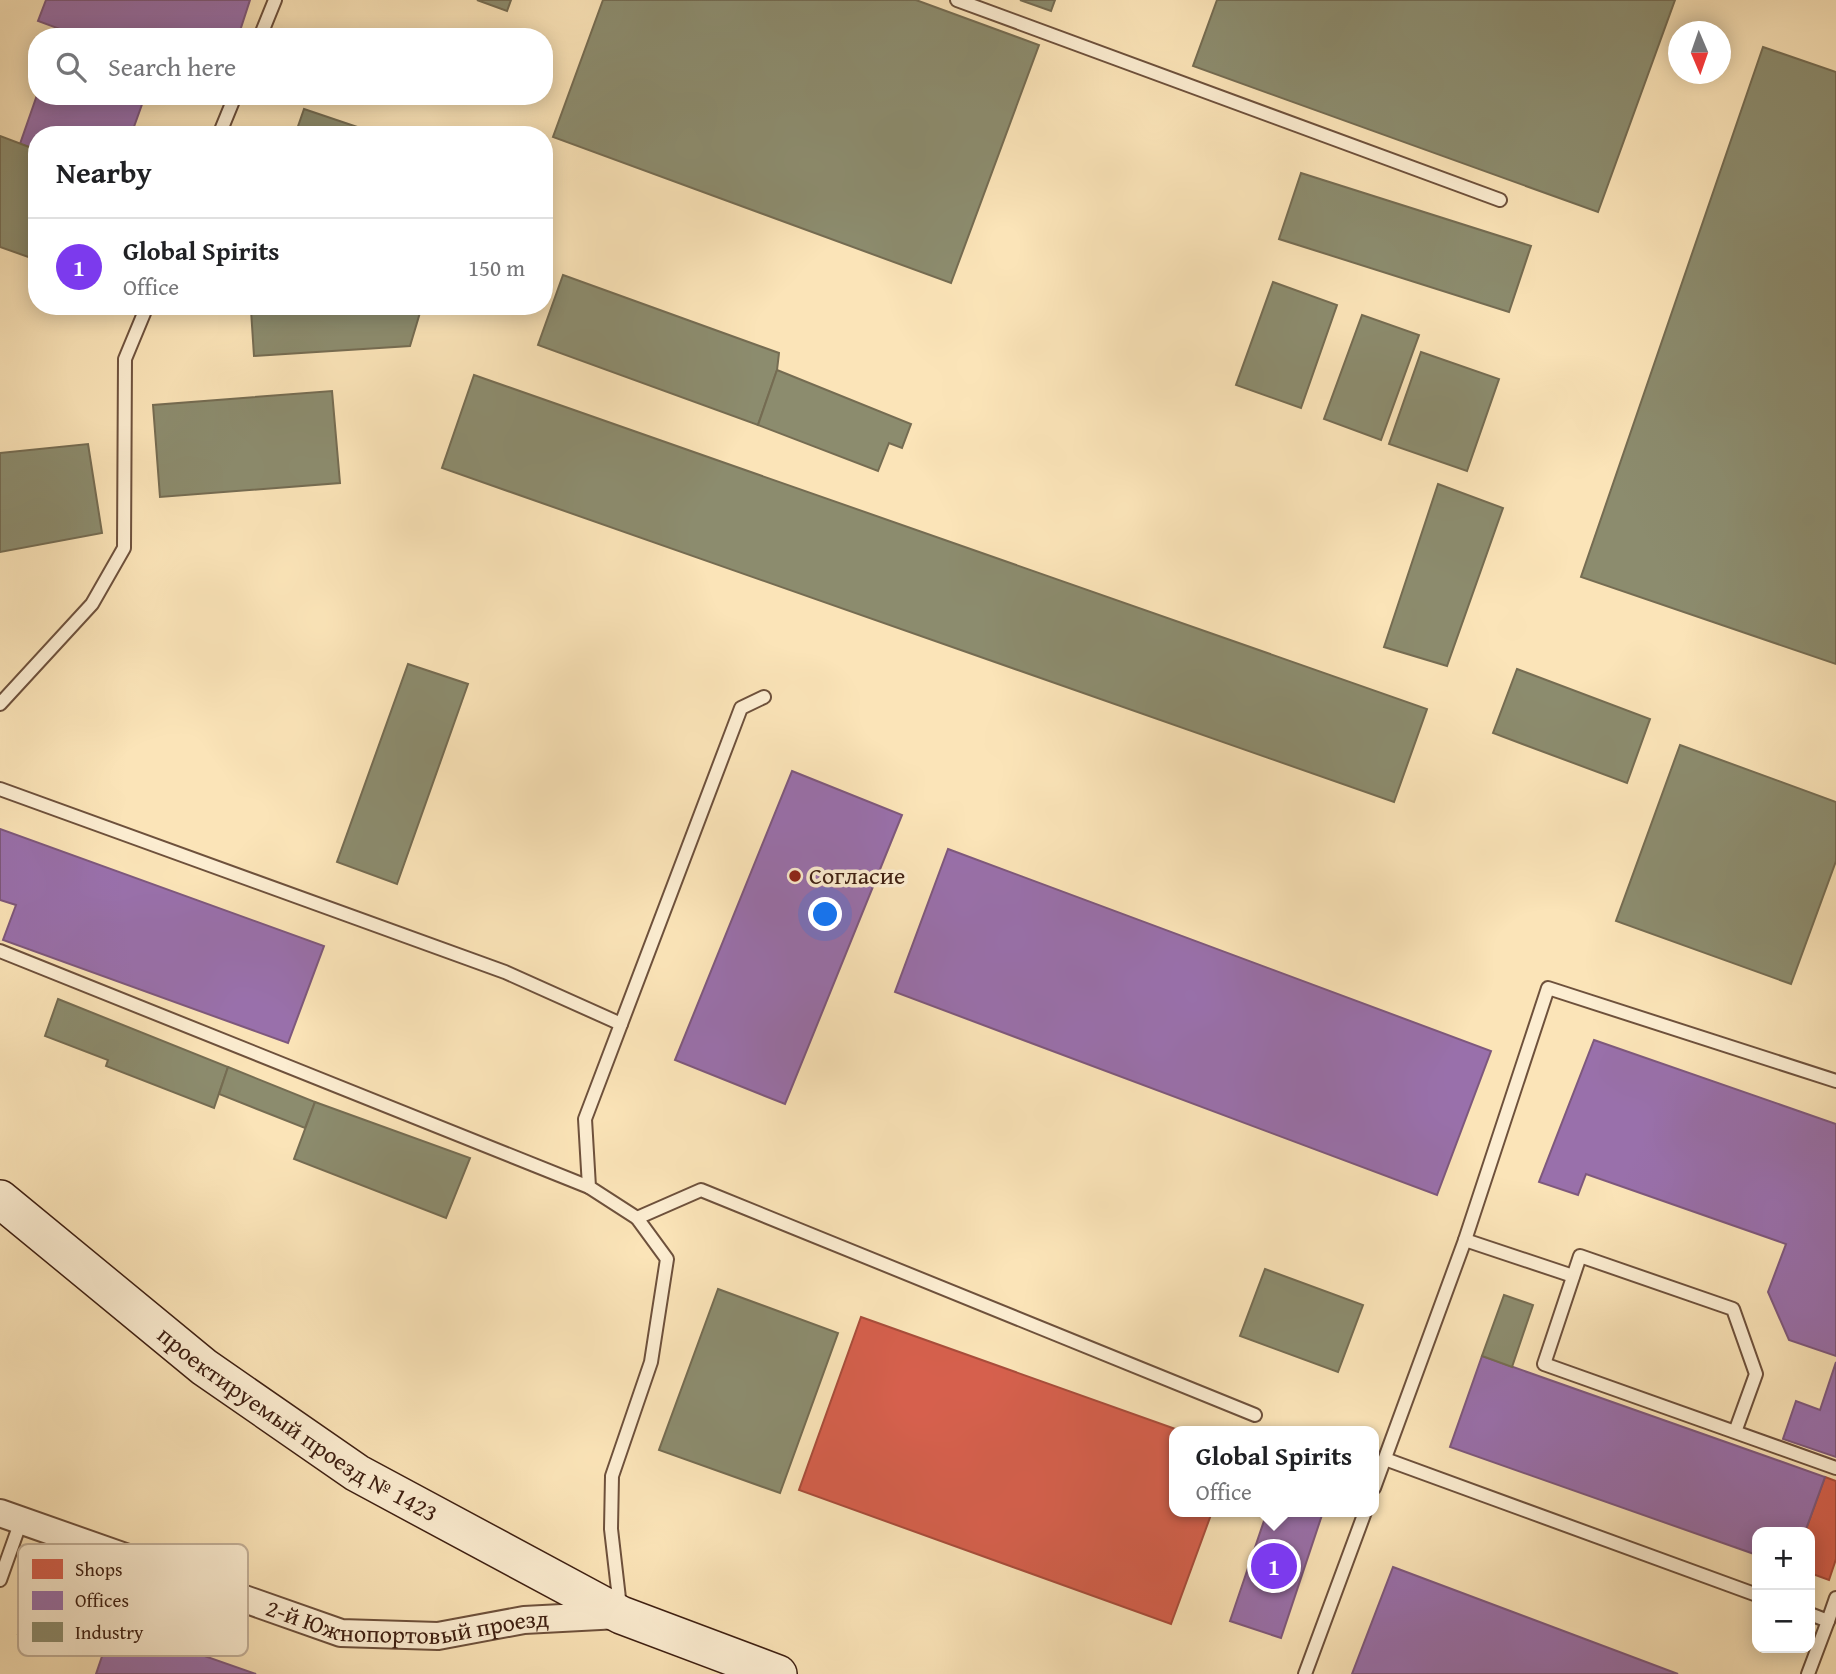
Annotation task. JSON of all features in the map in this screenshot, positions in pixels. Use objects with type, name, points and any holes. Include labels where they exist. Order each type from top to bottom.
[{"type":"main road","name":"проектируемый проезд № 1423","points":[[0,1199],[204,1367],[357,1473],[621,1615]]},
{"type":"main road","name":"2-й Южнопортовый проезд","points":[[621,1615],[778,1674]]},
{"type":"street","name":"2-й Южнопортовый проезд","points":[[10,1517],[87,1544]]},
{"type":"street","name":"2-й Южнопортовый проезд","points":[[248,1600],[341,1633],[439,1636],[524,1620],[621,1615]]},
{"type":"lane","points":[[264,28],[275,0]]},
{"type":"lane","points":[[957,0],[1500,200]]},
{"type":"lane","points":[[223,126],[231,105]]},
{"type":"lane","points":[[0,704],[92,604],[124,548],[125,359],[143,315]]},
{"type":"lane","points":[[589,1187],[585,1119],[741,708],[764,697]]},
{"type":"lane","points":[[0,789],[505,972],[621,1024]]},
{"type":"lane","points":[[0,951],[589,1187],[637,1218],[667,1259],[651,1362],[612,1476],[611,1529],[621,1615]]},
{"type":"lane","points":[[1379,1475],[1465,1240],[1548,988],[1836,1081]]},
{"type":"lane","points":[[637,1218],[701,1190],[1255,1415]]},
{"type":"lane","points":[[1465,1240],[1573,1276]]},
{"type":"lane","points":[[1735,1432],[1756,1374],[1733,1309],[1580,1256],[1544,1364],[1836,1468]]},
{"type":"lane","points":[[1385,1459],[1752,1593]]},
{"type":"lane","points":[[0,1580],[10,1517]]},
{"type":"lane","points":[[1305,1674],[1363,1517]]},
{"type":"lane","points":[[1808,1674],[1836,1598]]},
{"type":"lane","points":[[1815,1616],[1828,1621]]},
{"type":"building: Shops","points":[[861,1317],[1169,1427],[1169,1517],[1210,1517],[1171,1624],[799,1490]]},
{"type":"building: Shops","points":[[1825,1477],[1836,1481],[1836,1559],[1829,1580],[1815,1575],[1815,1527],[1807,1527]]},
{"type":"building: Offices","points":[[46,0],[250,0],[241,28],[57,28],[38,21]]},
{"type":"building: Offices","points":[[34,105],[142,105],[134,126],[28,126],[28,147],[20,144]]},
{"type":"building: Offices","points":[[792,771],[902,815],[785,1104],[675,1060]]},
{"type":"building: Offices","points":[[0,829],[324,946],[288,1043],[3,940],[16,905],[0,900]]},
{"type":"building: Offices","points":[[948,849],[1491,1051],[1437,1195],[895,992]]},
{"type":"building: Offices","points":[[1594,1040],[1836,1124],[1836,1356],[1789,1340],[1768,1292],[1786,1244],[1586,1174],[1578,1195],[1539,1182]]},
{"type":"building: Offices","points":[[1482,1356],[1825,1477],[1807,1527],[1752,1527],[1752,1553],[1450,1447]]},
{"type":"building: Offices","points":[[1836,1362],[1836,1457],[1783,1439],[1796,1401],[1820,1410]]},
{"type":"building: Offices","points":[[1265,1517],[1321,1517],[1281,1638],[1230,1621]]},
{"type":"building: Offices","points":[[1393,1567],[1678,1674],[1352,1674]]},
{"type":"building: Offices","points":[[102,1656],[205,1656],[256,1674],[96,1674]]},
{"type":"building: Industry","points":[[477,0],[511,0],[507,11]]},
{"type":"building: Industry","points":[[603,0],[916,0],[1039,45],[951,283],[553,137]]},
{"type":"building: Industry","points":[[1020,0],[1055,0],[1051,11]]},
{"type":"building: Industry","points":[[1217,0],[1675,0],[1598,212],[1193,66]]},
{"type":"building: Industry","points":[[1763,47],[1836,72],[1836,664],[1581,577]]},
{"type":"building: Industry","points":[[304,109],[354,126],[298,126]]},
{"type":"building: Industry","points":[[0,136],[28,147],[28,257],[0,247]]},
{"type":"building: Industry","points":[[1301,173],[1531,246],[1509,312],[1279,239]]},
{"type":"building: Industry","points":[[563,275],[779,353],[777,370],[758,425],[538,345],[549,315],[553,315],[553,303]]},
{"type":"building: Industry","points":[[1273,282],[1337,305],[1301,408],[1236,385]]},
{"type":"building: Industry","points":[[251,315],[419,315],[410,346],[254,356]]},
{"type":"building: Industry","points":[[1362,315],[1419,335],[1381,440],[1324,419]]},
{"type":"building: Industry","points":[[1421,352],[1499,379],[1467,471],[1389,444]]},
{"type":"building: Industry","points":[[777,370],[911,424],[902,448],[889,443],[878,471],[758,425]]},
{"type":"building: Industry","points":[[474,375],[1427,709],[1394,802],[442,468]]},
{"type":"building: Industry","points":[[332,391],[340,483],[160,497],[153,405]]},
{"type":"building: Industry","points":[[88,444],[102,533],[0,552],[0,453]]},
{"type":"building: Industry","points":[[1438,484],[1503,508],[1447,666],[1384,647]]},
{"type":"building: Industry","points":[[408,664],[468,684],[397,884],[337,862]]},
{"type":"building: Industry","points":[[1517,669],[1650,719],[1627,783],[1493,733]]},
{"type":"building: Industry","points":[[1680,745],[1836,802],[1836,861],[1791,984],[1616,921]]},
{"type":"building: Industry","points":[[58,999],[228,1067],[214,1108],[106,1066],[108,1060],[45,1036]]},
{"type":"building: Industry","points":[[228,1067],[315,1102],[305,1128],[219,1094]]},
{"type":"building: Industry","points":[[315,1102],[470,1158],[446,1218],[294,1159]]},
{"type":"building: Industry","points":[[1265,1269],[1363,1305],[1338,1372],[1240,1336]]},
{"type":"building: Industry","points":[[718,1289],[838,1333],[780,1493],[659,1450]]},
{"type":"building: Industry","points":[[1504,1295],[1533,1305],[1512,1367],[1482,1356]]},
{"type":"place","name":"Согласие","points":[[795,876]]},
{"type":"place","name":"Global Spirits","points":[[1274,1566]]}]
